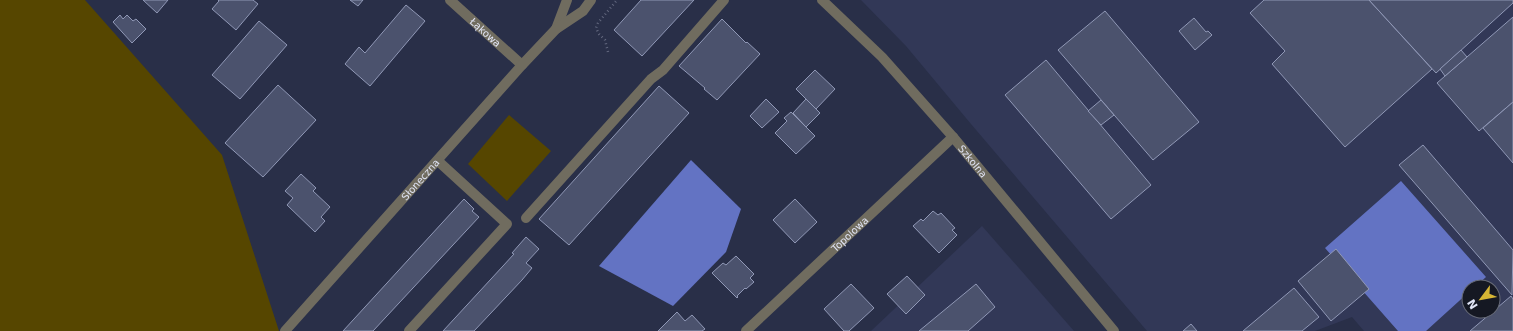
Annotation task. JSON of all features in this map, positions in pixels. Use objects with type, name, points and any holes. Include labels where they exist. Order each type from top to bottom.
[{"type":"street","name":"Łąkowa","points":[[450,0],[522,65]]},
{"type":"street","name":"Słoneczna","points":[[556,30],[567,0]]},
{"type":"street","name":"Słoneczna","points":[[285,331],[522,65],[556,30],[582,11],[591,0]]},
{"type":"street","points":[[526,218],[651,78],[663,70],[724,0]]},
{"type":"street","name":"Szkolna","points":[[822,0],[882,57],[953,137],[1114,331]]},
{"type":"street","name":"Topolowa","points":[[746,331],[953,137]]},
{"type":"street","points":[[409,331],[507,224],[438,161]]},
{"type":"path","points":[[608,52],[605,40],[596,28],[598,23],[617,0]]},
{"type":"shaded area","points":[[0,0],[85,0],[222,155],[279,331],[0,331]]},
{"type":"shaded area","points":[[861,0],[1513,0],[1513,331],[1364,331],[1352,317],[1315,331],[1147,331],[906,46]]},
{"type":"shaded area","points":[[509,115],[551,151],[507,201],[468,164]]},
{"type":"shaded area","points":[[982,226],[1074,331],[871,331]]},
{"type":"water","points":[[691,160],[741,209],[726,252],[673,306],[599,266]]},
{"type":"water","points":[[1401,181],[1486,277],[1484,279],[1461,279],[1461,299],[1426,331],[1398,331],[1325,248]]},
{"type":"building","points":[[143,0],[168,0],[157,13]]},
{"type":"building","points":[[218,0],[253,0],[258,4],[236,30],[212,9],[219,1]]},
{"type":"building","points":[[350,0],[363,0],[358,6]]},
{"type":"building","points":[[641,0],[694,0],[642,56],[614,30]]},
{"type":"building","points":[[1264,0],[1369,0],[1432,69],[1345,147],[1272,64],[1285,51],[1250,13]]},
{"type":"building","points":[[1369,0],[1513,0],[1513,3],[1436,73]]},
{"type":"building","points":[[406,5],[425,21],[370,86],[345,64],[359,47],[365,53]]},
{"type":"building","points":[[1105,11],[1199,122],[1153,160],[1058,50]]},
{"type":"building","points":[[120,15],[123,19],[127,15],[133,21],[136,19],[146,29],[132,43],[113,22]]},
{"type":"building","points":[[1513,17],[1513,102],[1479,131],[1437,83]]},
{"type":"building","points":[[1194,18],[1206,32],[1208,31],[1212,35],[1195,50],[1179,31]]},
{"type":"building","points":[[722,19],[746,43],[747,42],[760,54],[717,100],[679,66]]},
{"type":"building","points":[[259,21],[287,45],[240,99],[212,75]]},
{"type":"building","points":[[1461,50],[1467,57],[1445,76],[1440,69]]},
{"type":"building","points":[[1046,60],[1151,185],[1111,219],[1005,95]]},
{"type":"building","points":[[815,70],[835,89],[816,109],[796,89]]},
{"type":"building","points":[[278,85],[316,120],[263,177],[225,143]]},
{"type":"building","points":[[659,86],[689,113],[569,245],[539,219]]},
{"type":"building","points":[[766,99],[779,112],[762,128],[750,116]]},
{"type":"building","points":[[806,99],[820,113],[806,127],[793,113]]},
{"type":"building","points":[[1101,100],[1114,115],[1101,125],[1088,111]]},
{"type":"building","points":[[1513,102],[1513,163],[1483,128]]},
{"type":"building","points":[[791,112],[815,136],[796,154],[775,133],[787,121],[784,118]]},
{"type":"building","points":[[1423,145],[1513,250],[1512,295],[1501,282],[1501,279],[1498,279],[1399,165]]},
{"type":"building","points":[[301,174],[316,188],[313,191],[330,207],[321,217],[325,221],[315,232],[287,205],[293,198],[285,191]]},
{"type":"building","points":[[464,199],[474,209],[472,211],[479,217],[373,331],[343,331]]},
{"type":"building","points":[[795,199],[817,222],[795,243],[773,220]]},
{"type":"building","points":[[933,211],[938,215],[941,213],[955,228],[952,230],[957,235],[939,253],[913,226],[921,219],[923,221]]},
{"type":"building","points":[[526,237],[539,249],[526,263],[532,268],[522,280],[474,331],[443,331],[514,254],[512,253]]},
{"type":"building","points":[[1336,249],[1369,289],[1331,321],[1298,281]]},
{"type":"building","points":[[736,256],[754,274],[750,278],[754,282],[746,289],[745,288],[737,296],[737,298],[712,273],[723,263],[726,265]]},
{"type":"building","points":[[907,276],[925,295],[906,314],[887,294]]},
{"type":"building","points":[[851,284],[874,308],[849,331],[844,331],[824,309]]},
{"type":"building","points":[[976,284],[995,307],[968,331],[919,331]]},
{"type":"building","points":[[1294,288],[1319,317],[1302,331],[1243,331]]},
{"type":"building","points":[[1511,296],[1513,299],[1513,331],[1470,331],[1484,319],[1501,319],[1501,305]]},
{"type":"building","points":[[677,312],[685,321],[692,315],[705,329],[702,331],[658,331]]},
{"type":"building","points":[[1191,324],[1197,331],[1183,331]]}]
